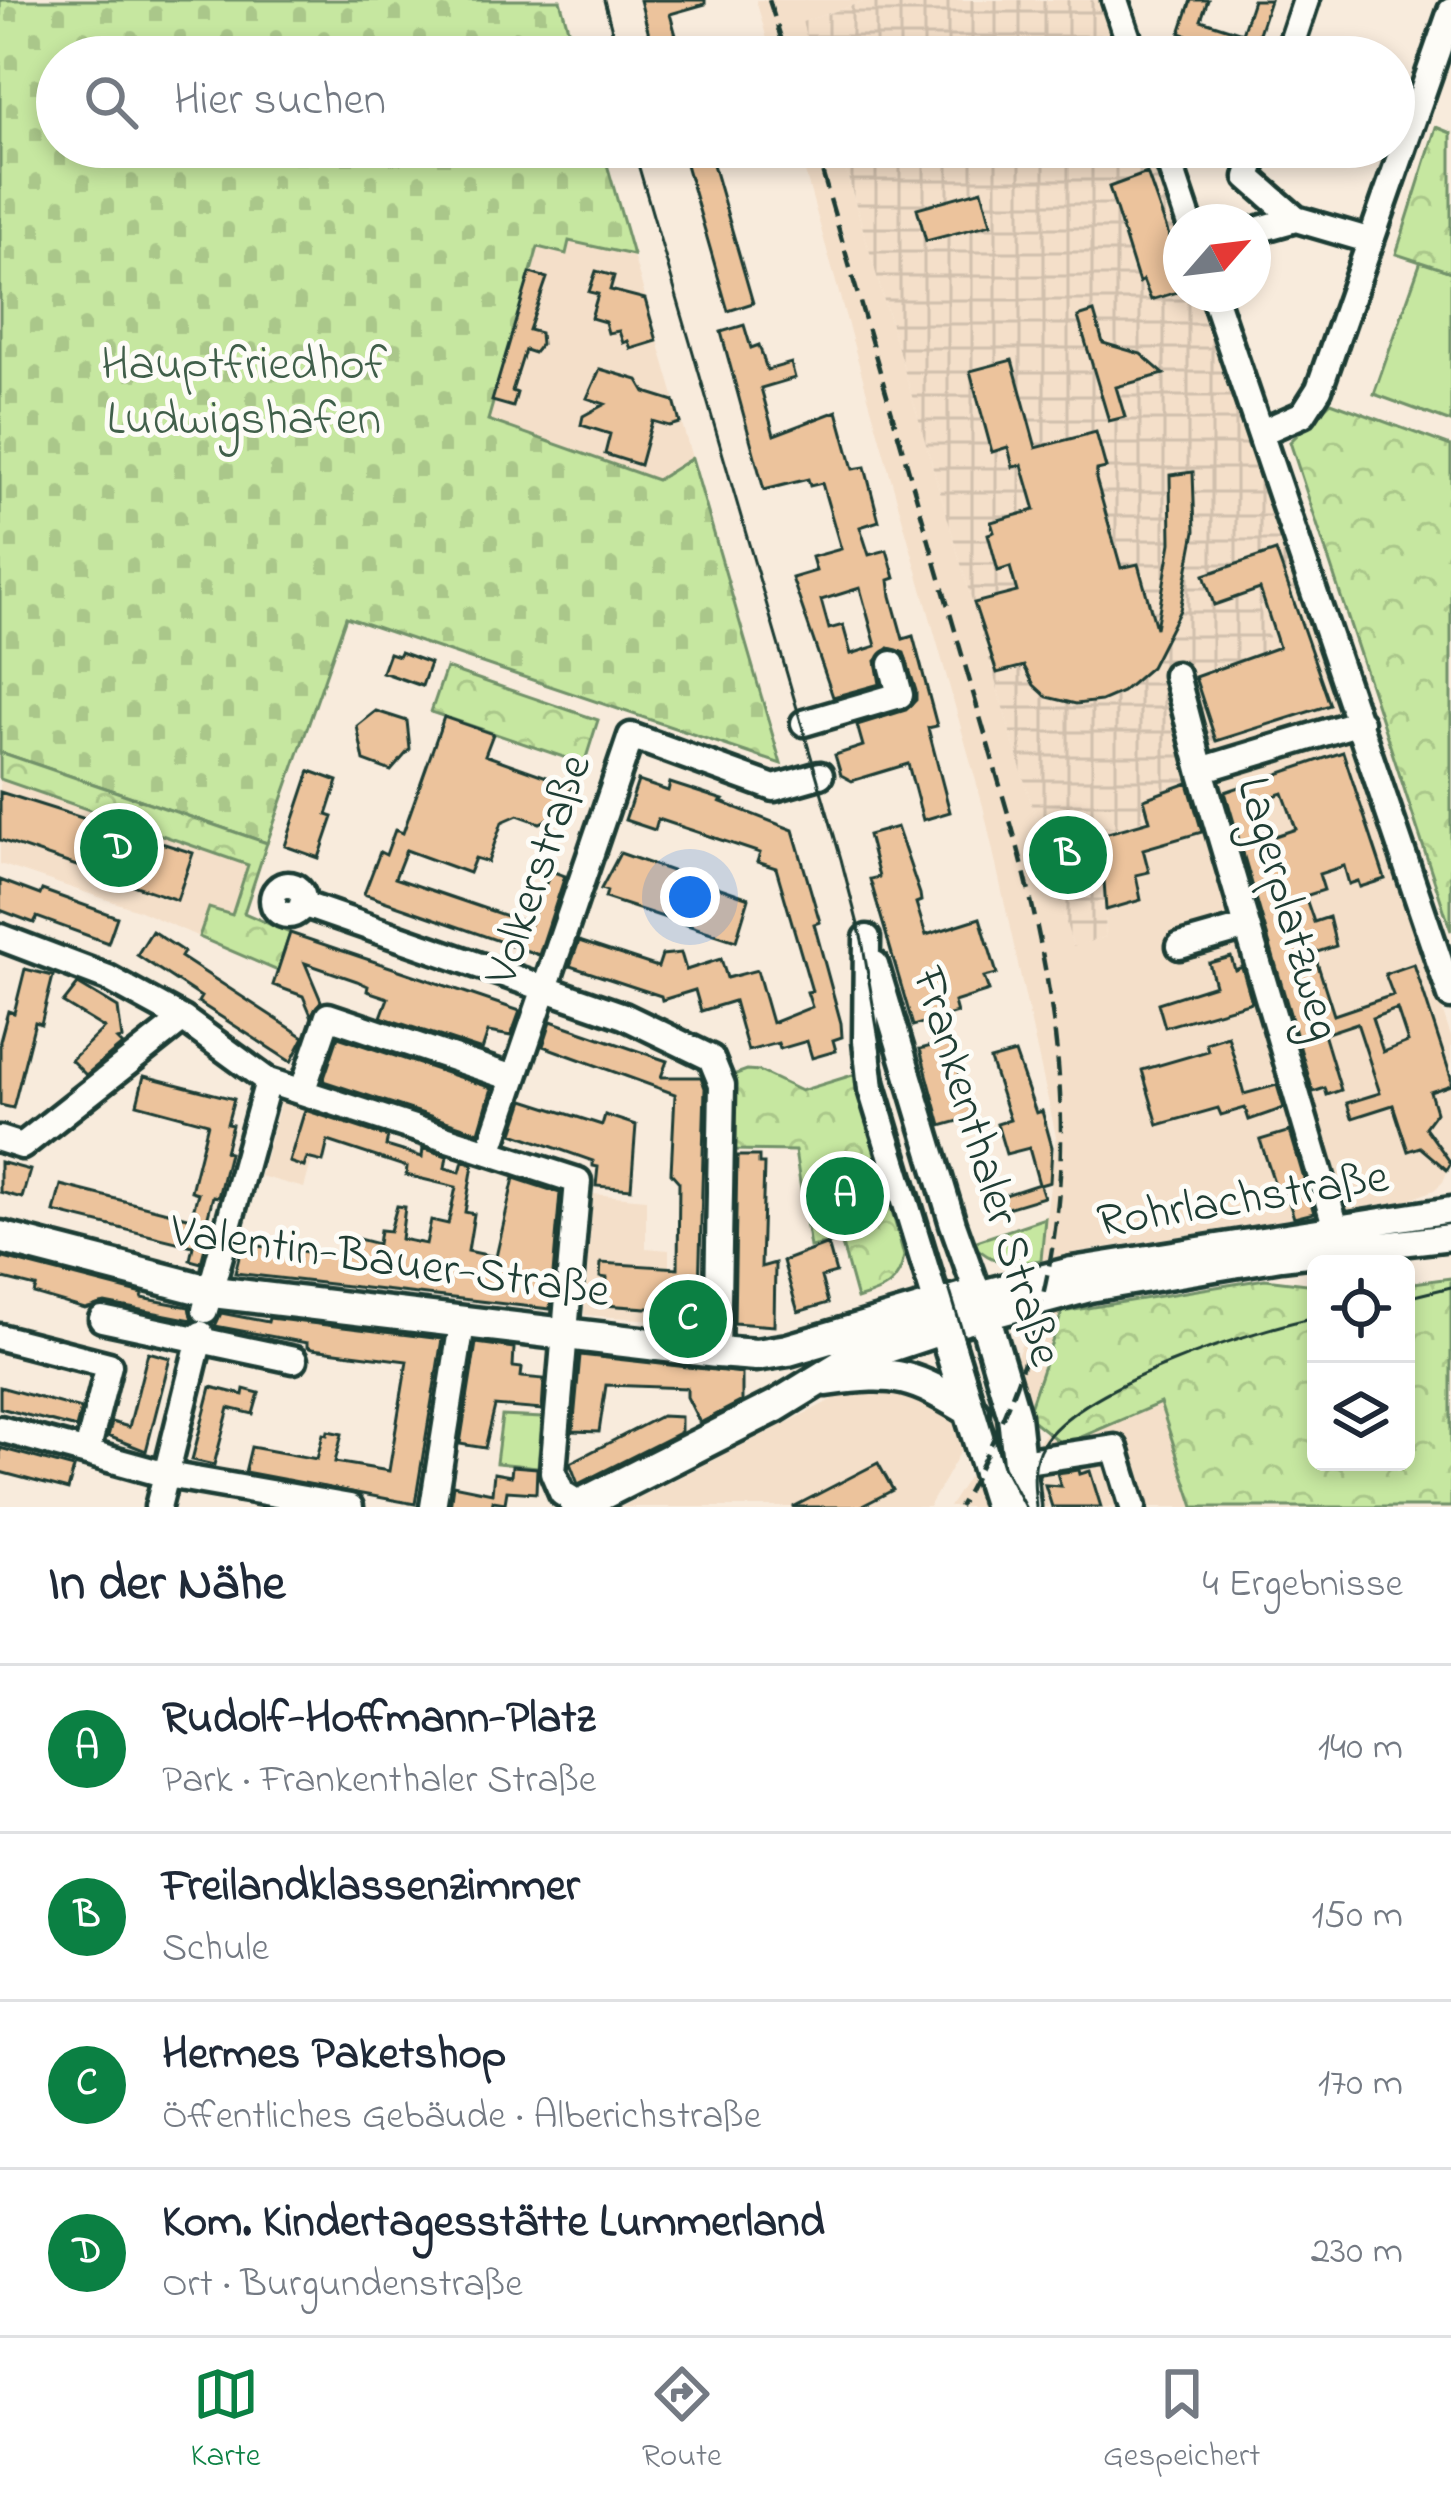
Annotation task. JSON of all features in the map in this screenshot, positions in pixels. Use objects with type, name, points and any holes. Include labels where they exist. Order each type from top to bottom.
[{"type":"main road","name":"Valentin-Bauer-Straße","points":[[0,1237],[205,1319],[462,1324],[756,1354],[982,1305]]},
{"type":"main road","name":"Frankenthaler Straße","points":[[982,1305],[1014,1416],[1024,1507]]},
{"type":"main road","name":"Frankenthaler Straße","points":[[940,1317],[1000,1507]]},
{"type":"main road","points":[[579,1506],[779,1412],[815,1382],[940,1317]]},
{"type":"main road","points":[[756,1354],[773,1373],[779,1412]]},
{"type":"main road","points":[[815,1382],[868,1374],[908,1377],[973,1412]]},
{"type":"street","points":[[1115,0],[1127,36]]},
{"type":"street","points":[[1294,36],[1306,0]]},
{"type":"street","points":[[1415,110],[1451,10]]},
{"type":"street","points":[[1171,168],[1183,204]]},
{"type":"street","points":[[1251,168],[1248,177],[1295,218],[1368,240]]},
{"type":"street","points":[[1262,432],[1290,422],[1313,403],[1394,168]]},
{"type":"street","points":[[1271,225],[1295,218]]},
{"type":"street","points":[[1219,312],[1451,996]]},
{"type":"street","points":[[804,723],[900,695],[892,664]]},
{"type":"street","points":[[1175,676],[1201,770]]},
{"type":"street","name":"Lagerplatzweg","points":[[1336,1228],[1201,770],[1360,722]]},
{"type":"street","name":"Volkerstraße","points":[[489,1152],[631,736],[774,788],[820,775]]},
{"type":"street","points":[[302,904],[624,1016],[711,1058],[722,1085],[717,1352]]},
{"type":"street","points":[[1180,946],[1247,927]]},
{"type":"street","points":[[0,938],[108,978],[183,1019],[268,1081],[578,1181],[554,1472],[562,1493],[579,1506]]},
{"type":"street","name":"Frankenthaler Straße","points":[[940,1317],[871,1089],[866,1041],[867,938],[953,1225],[982,1305]]},
{"type":"street","points":[[302,1092],[328,1016],[514,1078]]},
{"type":"street","points":[[0,1139],[22,1146],[183,1019]]},
{"type":"street","points":[[158,1507],[268,1081]]},
{"type":"street","points":[[1441,1212],[1451,1192]]},
{"type":"street","name":"Rohrlachstraße","points":[[982,1305],[1072,1270],[1441,1212]]},
{"type":"street","name":"Rohrlachstraße","points":[[982,1305],[1281,1257],[1451,1237]]},
{"type":"street","points":[[102,1319],[205,1319],[294,1360]]},
{"type":"street","points":[[433,1507],[462,1324]]},
{"type":"street","points":[[0,1337],[109,1365],[87,1452]]},
{"type":"street","points":[[0,1430],[167,1474],[350,1507]]},
{"type":"street","points":[[1021,1462],[1115,1448],[1133,1507]]},
{"type":"shaded area","points":[[756,0],[869,0],[803,22],[807,36],[766,36]]},
{"type":"shaded area","points":[[869,0],[1103,0],[1115,36],[806,36],[802,22]]},
{"type":"shaded area","points":[[804,168],[845,168],[1073,946],[1106,937],[1103,876],[1080,866],[1081,824],[1198,805],[1183,750],[1259,606],[1300,592],[1349,724],[1451,1037],[1451,1162],[1443,1182],[1409,1200],[1077,1252],[1060,1322],[991,1507],[949,1507],[981,1457],[1021,1346],[1041,1260],[1056,1136],[983,806]]},
{"type":"shaded area","points":[[845,168],[1159,168],[1171,204],[1163,204],[1163,312],[1207,312],[1300,592],[1259,606],[1295,716],[1183,750],[1198,806],[1114,828],[1081,824],[1080,866],[1103,875],[1106,937],[1073,947]]},
{"type":"shaded area","points":[[568,241],[633,255],[692,458],[657,480],[487,421],[538,246]]},
{"type":"shaded area","points":[[0,779],[249,865],[232,916],[209,908],[199,937],[138,910],[0,864]]},
{"type":"shaded area","points":[[281,1101],[325,1113],[304,1188],[260,1176]]},
{"type":"shaded area","points":[[593,1194],[646,1199],[646,1248],[669,1250],[669,1321],[584,1315]]},
{"type":"shaded area","points":[[891,1386],[951,1414],[958,1429],[962,1449],[929,1507],[621,1507],[853,1389]]},
{"type":"shaded area","points":[[1161,1403],[1195,1507],[1053,1507],[1047,1493],[1048,1507],[1031,1507],[1032,1452],[1044,1434],[1067,1415],[1065,1444]]},
{"type":"green space","name":"Hauptfriedhof Ludwigshafen","points":[[0,0],[560,0],[570,36],[36,36],[36,168],[608,168],[633,255],[569,241],[566,254],[538,247],[488,420],[657,480],[692,458],[781,764],[346,617],[267,843],[0,752]]},
{"type":"green space","points":[[1436,127],[1451,133],[1451,272],[1396,254]]},
{"type":"green space","points":[[1421,261],[1451,272],[1451,422],[1374,394]]},
{"type":"green space","points":[[1331,402],[1451,446],[1451,931],[1290,442]]},
{"type":"green space","points":[[446,668],[598,720],[584,764],[431,712]]},
{"type":"green space","points":[[0,752],[267,843],[244,913],[290,933],[278,971],[199,937],[209,908],[232,915],[248,865],[0,779]]},
{"type":"green space","points":[[747,1070],[801,1091],[856,1074],[904,1256],[898,1274],[882,1290],[857,1299],[841,1241],[810,1247],[795,1151],[734,1150],[733,1075]]},
{"type":"green space","points":[[1045,1218],[1041,1260],[1003,1262],[971,1243]]},
{"type":"green space","points":[[1451,1278],[1451,1507],[1194,1507],[1160,1403],[1063,1445],[1027,1416],[1062,1312],[1265,1279],[1307,1284],[1307,1471],[1415,1471],[1415,1283]]},
{"type":"green space","points":[[502,1416],[542,1418],[538,1467],[496,1463]]},
{"type":"building","points":[[640,0],[705,0],[705,4],[670,14],[676,36],[649,36]]},
{"type":"building","points":[[1191,0],[1208,0],[1201,20],[1242,33],[1253,0],[1270,0],[1258,36],[1180,33]]},
{"type":"building","points":[[687,168],[714,168],[753,303],[728,311]]},
{"type":"building","points":[[1147,173],[1163,219],[1163,296],[1151,300],[1143,280],[1139,283],[1109,187]]},
{"type":"building","points":[[982,190],[991,224],[926,241],[917,208]]},
{"type":"building","points":[[596,271],[614,276],[610,290],[645,299],[657,341],[631,349],[619,331],[608,333],[605,322],[591,318],[598,294],[589,292]]},
{"type":"building","points":[[530,273],[547,278],[529,330],[540,333],[541,344],[534,353],[525,350],[512,391],[517,393],[513,407],[492,401]]},
{"type":"building","points":[[1094,312],[1103,343],[1141,354],[1164,374],[1116,387],[1125,417],[1109,421],[1078,317]]},
{"type":"building","points":[[744,325],[751,348],[759,345],[767,370],[791,363],[795,378],[761,388],[774,435],[837,411],[853,469],[865,467],[879,521],[860,527],[869,555],[887,550],[895,578],[889,580],[891,596],[903,639],[913,636],[937,726],[928,728],[950,812],[923,820],[908,764],[852,781],[841,775],[835,755],[863,746],[857,725],[906,710],[916,700],[916,691],[904,653],[889,648],[876,661],[880,684],[833,697],[792,578],[816,571],[812,557],[841,549],[822,483],[810,486],[808,479],[764,490],[721,332]],"holes":[[[860,588],[876,646],[851,654],[843,625],[829,629],[821,600]]]},
{"type":"building","points":[[1012,360],[1036,448],[1096,432],[1106,468],[1097,470],[1096,479],[1121,568],[1138,564],[1156,628],[1171,543],[1170,475],[1193,472],[1195,531],[1180,610],[1151,667],[1122,692],[1101,701],[1076,704],[1047,697],[1024,666],[997,673],[974,603],[1017,592],[1010,567],[998,571],[988,534],[994,532],[991,522],[1035,510],[1022,465],[1013,467],[1008,447],[992,452],[970,371]]},
{"type":"building","points":[[600,369],[638,380],[645,392],[674,401],[680,423],[669,426],[652,421],[640,465],[605,454],[610,434],[581,425],[583,416],[605,404],[587,398]]},
{"type":"building","points":[[1276,551],[1330,705],[1216,741],[1195,677],[1279,647],[1260,589],[1214,605],[1204,575]]},
{"type":"building","points":[[400,652],[430,663],[422,686],[382,672],[389,653],[398,656]]},
{"type":"building","points":[[376,711],[407,721],[410,749],[391,771],[364,761],[357,726]]},
{"type":"building","points":[[444,717],[493,734],[485,755],[572,786],[563,811],[553,808],[550,818],[540,823],[518,815],[502,822],[488,862],[475,858],[469,873],[406,850],[395,878],[530,924],[551,871],[565,876],[539,955],[364,894],[380,852],[386,855],[395,830],[403,833]]},
{"type":"building","points":[[1343,752],[1385,879],[1360,887],[1358,881],[1349,884],[1344,866],[1319,874],[1324,890],[1305,896],[1314,922],[1329,917],[1336,946],[1314,953],[1334,1015],[1393,995],[1385,974],[1414,964],[1451,1077],[1451,1085],[1430,1092],[1436,1112],[1425,1127],[1451,1163],[1447,1170],[1420,1147],[1408,1151],[1393,1105],[1352,1118],[1347,1103],[1380,1093],[1357,1023],[1324,1034],[1341,1090],[1327,1095],[1325,1088],[1313,1092],[1225,792]],"holes":[[[1283,793],[1296,829],[1269,838],[1267,831],[1261,833],[1252,803]],[[1397,1009],[1408,1042],[1383,1052],[1372,1018]]]},
{"type":"building","points":[[310,771],[338,781],[327,815],[333,817],[319,858],[285,846]]},
{"type":"building","points":[[638,781],[668,791],[670,783],[793,830],[820,922],[814,924],[841,1023],[842,1037],[833,1040],[836,1051],[812,1058],[807,1041],[748,1051],[734,1001],[701,1011],[695,990],[662,1000],[570,966],[579,941],[658,967],[662,955],[681,953],[686,970],[721,959],[727,978],[757,970],[772,1023],[812,1007],[807,992],[812,991],[776,868],[757,862],[760,853],[658,819],[655,830],[625,820]]},
{"type":"building","points":[[1188,783],[1202,832],[1143,849],[1149,872],[1136,875],[1141,900],[1106,910],[1103,866],[1085,865],[1087,831],[1101,835],[1150,821],[1144,799]]},
{"type":"building","points":[[0,792],[193,853],[177,900],[0,840]]},
{"type":"building","points":[[897,827],[920,894],[921,901],[916,903],[926,935],[980,918],[997,974],[984,977],[989,991],[954,1002],[957,1013],[913,1026],[870,879],[879,877],[868,835]]},
{"type":"building","points":[[620,853],[749,898],[736,941],[605,898],[607,891],[601,889]]},
{"type":"building","points":[[0,880],[117,917],[108,943],[37,917],[34,923],[0,910]]},
{"type":"building","points":[[152,931],[184,952],[181,957],[304,1037],[291,1062],[198,1002],[201,997],[137,955]]},
{"type":"building","points":[[290,933],[520,1011],[511,1036],[488,1032],[482,1050],[381,1017],[388,998],[367,991],[368,986],[357,981],[305,963],[321,1001],[311,1015],[303,996],[273,985]]},
{"type":"building","points":[[1231,957],[1235,970],[1242,967],[1252,1002],[1165,1027],[1158,1003],[1215,985],[1209,963]]},
{"type":"building","points":[[25,969],[53,976],[41,1024],[35,1022],[13,1108],[0,1105],[0,1041],[8,1011],[14,1013]]},
{"type":"building","points":[[78,984],[118,1008],[122,1039],[117,1040],[122,1045],[86,1075],[71,1060],[104,1028],[63,1003]]},
{"type":"building","points":[[551,1021],[667,1061],[661,1077],[701,1077],[705,1088],[698,1324],[673,1323],[674,1310],[605,1305],[607,1278],[600,1277],[601,1263],[678,1268],[679,1182],[671,1173],[675,1094],[543,1046]]},
{"type":"building","points":[[1228,1036],[1244,1094],[1277,1085],[1284,1108],[1249,1120],[1245,1108],[1221,1115],[1218,1108],[1158,1125],[1142,1070],[1208,1051],[1206,1043]]},
{"type":"building","points":[[338,1037],[492,1088],[479,1132],[323,1081]]},
{"type":"building","points":[[950,1041],[973,1117],[941,1126],[920,1049]]},
{"type":"building","points":[[1015,1053],[1036,1113],[1042,1111],[1052,1147],[1050,1182],[1040,1185],[1044,1197],[997,1211],[993,1199],[1039,1184],[1029,1148],[1006,1154],[997,1124],[1010,1120],[990,1060]]},
{"type":"building","points":[[144,1076],[234,1099],[227,1124],[232,1125],[225,1152],[229,1153],[201,1243],[206,1244],[201,1263],[190,1260],[193,1246],[54,1212],[61,1185],[191,1218],[198,1193],[191,1191],[208,1123],[137,1104]]},
{"type":"building","points":[[524,1100],[602,1125],[605,1115],[636,1125],[631,1189],[596,1186],[598,1167],[593,1161],[513,1133]]},
{"type":"building","points":[[305,1110],[388,1137],[386,1146],[422,1157],[423,1148],[447,1156],[445,1168],[460,1172],[463,1161],[473,1165],[465,1212],[474,1214],[468,1251],[496,1257],[514,1178],[560,1193],[550,1309],[235,1273],[244,1238],[260,1242],[258,1246],[343,1256],[347,1236],[378,1244],[380,1230],[390,1231],[397,1206],[405,1207],[401,1239],[426,1244],[431,1220],[448,1224],[456,1187],[406,1175],[407,1167],[328,1141],[323,1162],[307,1158],[304,1167],[289,1162]]},
{"type":"building","points":[[1290,1131],[1314,1213],[1294,1218],[1285,1189],[1277,1191],[1260,1140]]},
{"type":"building","points":[[737,1156],[759,1156],[759,1164],[764,1164],[761,1267],[775,1263],[774,1326],[734,1323]]},
{"type":"building","points":[[0,1162],[30,1170],[22,1198],[0,1192]]},
{"type":"building","points":[[828,1244],[836,1273],[821,1277],[828,1303],[798,1312],[783,1261]]},
{"type":"building","points":[[0,1257],[189,1307],[192,1320],[105,1303],[85,1309],[34,1294],[36,1287],[0,1278]]},
{"type":"building","points":[[221,1313],[442,1339],[415,1504],[245,1472],[251,1447],[317,1459],[328,1431],[342,1434],[335,1462],[389,1471],[407,1361],[312,1349],[307,1343],[215,1326]]},
{"type":"building","points":[[476,1343],[514,1348],[513,1367],[522,1368],[521,1377],[544,1379],[542,1410],[495,1406],[485,1448],[460,1444]]},
{"type":"building","points":[[148,1352],[170,1358],[146,1451],[108,1436],[112,1422],[129,1427]]},
{"type":"building","points":[[580,1355],[742,1373],[742,1401],[700,1423],[687,1388],[606,1385],[599,1432],[573,1431]]},
{"type":"building","points":[[0,1387],[81,1409],[76,1428],[0,1408]]},
{"type":"building","points":[[211,1387],[243,1395],[244,1389],[259,1393],[253,1414],[229,1408],[214,1465],[192,1460]]},
{"type":"building","points":[[661,1416],[681,1417],[681,1432],[578,1484],[570,1463]]},
{"type":"building","points":[[0,1448],[74,1468],[68,1490],[0,1472]]},
{"type":"building","points":[[878,1463],[893,1490],[860,1507],[793,1507]]},
{"type":"building","points":[[512,1466],[537,1468],[536,1493],[507,1491],[505,1503],[493,1501],[492,1507],[450,1507],[453,1485],[492,1493],[494,1473],[511,1476]]},
{"type":"building","points":[[1079,1470],[1080,1474],[1090,1471],[1101,1507],[1052,1507],[1045,1485],[1061,1486],[1057,1473]]},
{"type":"tram line","points":[[604,0],[613,36]]},
{"type":"tram line","points":[[639,168],[841,859],[862,940],[886,1080],[1003,1466],[1025,1507]]},
{"type":"tram line","points":[[1415,1296],[1451,1287]]},
{"type":"tram line","points":[[1036,1507],[1039,1451],[1062,1422],[1168,1364],[1307,1319]]},
{"type":"railway","points":[[769,0],[780,36]]},
{"type":"railway","points":[[821,168],[1018,848],[1053,1022],[1060,1104],[1059,1184],[1049,1264],[1030,1343],[1000,1424],[959,1507]]},
{"type":"place","name":"Kom. Kindertagesstätte Lummerland","points":[[119,848]]},
{"type":"place","name":"Freilandklassenzimmer","points":[[1068,855]]},
{"type":"place","name":"Rudolf-Hoffmann-Platz","points":[[845,1196]]},
{"type":"place","name":"Hermes Paketshop","points":[[688,1319]]}]
